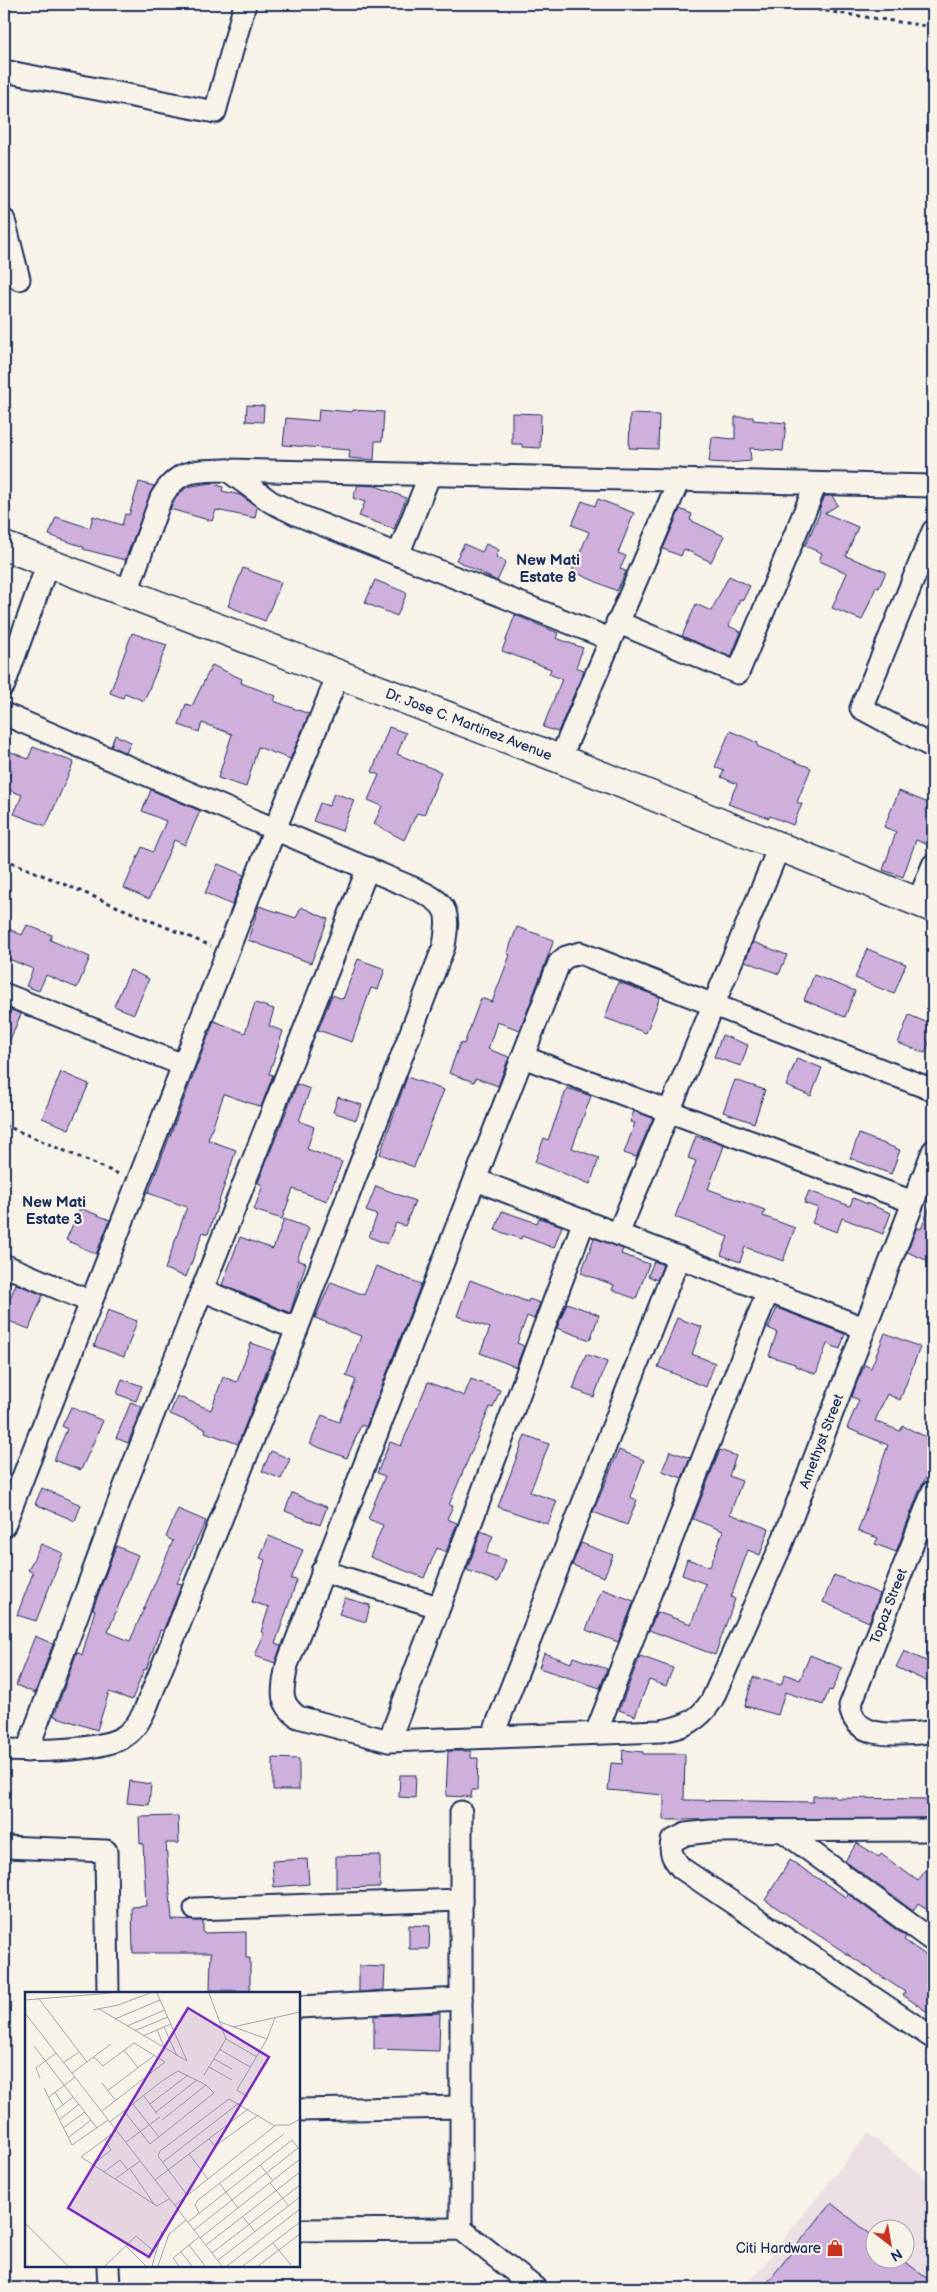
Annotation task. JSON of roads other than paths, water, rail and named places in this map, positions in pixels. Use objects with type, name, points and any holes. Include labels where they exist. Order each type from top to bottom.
[{"type":"street","points":[[4,71],[215,112],[245,4]]},
{"type":"street","points":[[4,220],[19,279]]},
{"type":"street","points":[[227,470],[271,502],[298,515],[398,555],[738,673],[816,484]]},
{"type":"street","points":[[127,592],[161,498],[168,486],[178,476],[192,471],[430,474],[933,486]]},
{"type":"street","points":[[398,555],[430,474]]},
{"type":"street","points":[[560,759],[679,480]]},
{"type":"street","points":[[933,531],[861,708],[933,747]]},
{"type":"street","name":"Dr. Jose C. Martinez Avenue","points":[[4,546],[560,759],[780,845],[926,905]]},
{"type":"street","points":[[4,685],[48,563]]},
{"type":"street","points":[[4,1526],[227,952],[338,674]]},
{"type":"street","points":[[4,714],[437,899],[446,911],[448,925],[444,946],[296,1329],[145,1710],[137,1725],[126,1735],[111,1743],[27,1750],[4,1750]]},
{"type":"street","points":[[618,1234],[712,1004],[780,845]]},
{"type":"street","points":[[926,905],[933,865]]},
{"type":"street","points":[[27,1750],[123,1491],[368,868]]},
{"type":"street","points":[[768,1291],[596,1733],[389,1741],[298,1717],[288,1709],[282,1698],[286,1665],[559,964],[573,953],[580,953],[933,1090]]},
{"type":"street","points":[[4,994],[183,1065]]},
{"type":"street","points":[[522,1057],[913,1202]]},
{"type":"street","name":"Amethyst Street","points":[[596,1733],[661,1731],[678,1728],[692,1722],[704,1712],[712,1700],[780,1548],[933,1150]]},
{"type":"street","points":[[476,1180],[864,1328]]},
{"type":"street","points":[[389,1741],[584,1221]]},
{"type":"street","points":[[492,1737],[679,1257]]},
{"type":"street","points":[[4,1272],[6,1266],[91,1302]]},
{"type":"street","points":[[202,1290],[296,1329]]},
{"type":"street","name":"Topaz Street","points":[[933,1491],[851,1699],[851,1716],[855,1722],[869,1732],[933,1732]]},
{"type":"street","points":[[322,1571],[438,1607]]},
{"type":"street","points":[[460,2228],[461,1812]]},
{"type":"street","points":[[911,1830],[933,1845]]},
{"type":"street","points":[[933,1830],[711,1831],[686,1834],[672,1841],[670,1850],[672,1858],[681,1868],[933,2038]]},
{"type":"street","points":[[783,1831],[933,1941]]},
{"type":"street","points":[[4,1847],[106,1851],[108,1992]]},
{"type":"street","points":[[194,1909],[461,1900]]},
{"type":"street","points":[[300,2007],[461,1999]]},
{"type":"street","points":[[300,2110],[461,2108]]},
{"type":"street","points":[[300,2230],[460,2228],[535,2288]]},
{"type":"street","points":[[108,2267],[109,2288]]},
{"type":"place","name":"Citi Hardware","points":[[835,2248]]},
{"type":"district","name":"New Mati Estate 8","points":[[548,568]]},
{"type":"district","name":"New Mati Estate 3","points":[[54,1210]]}]
